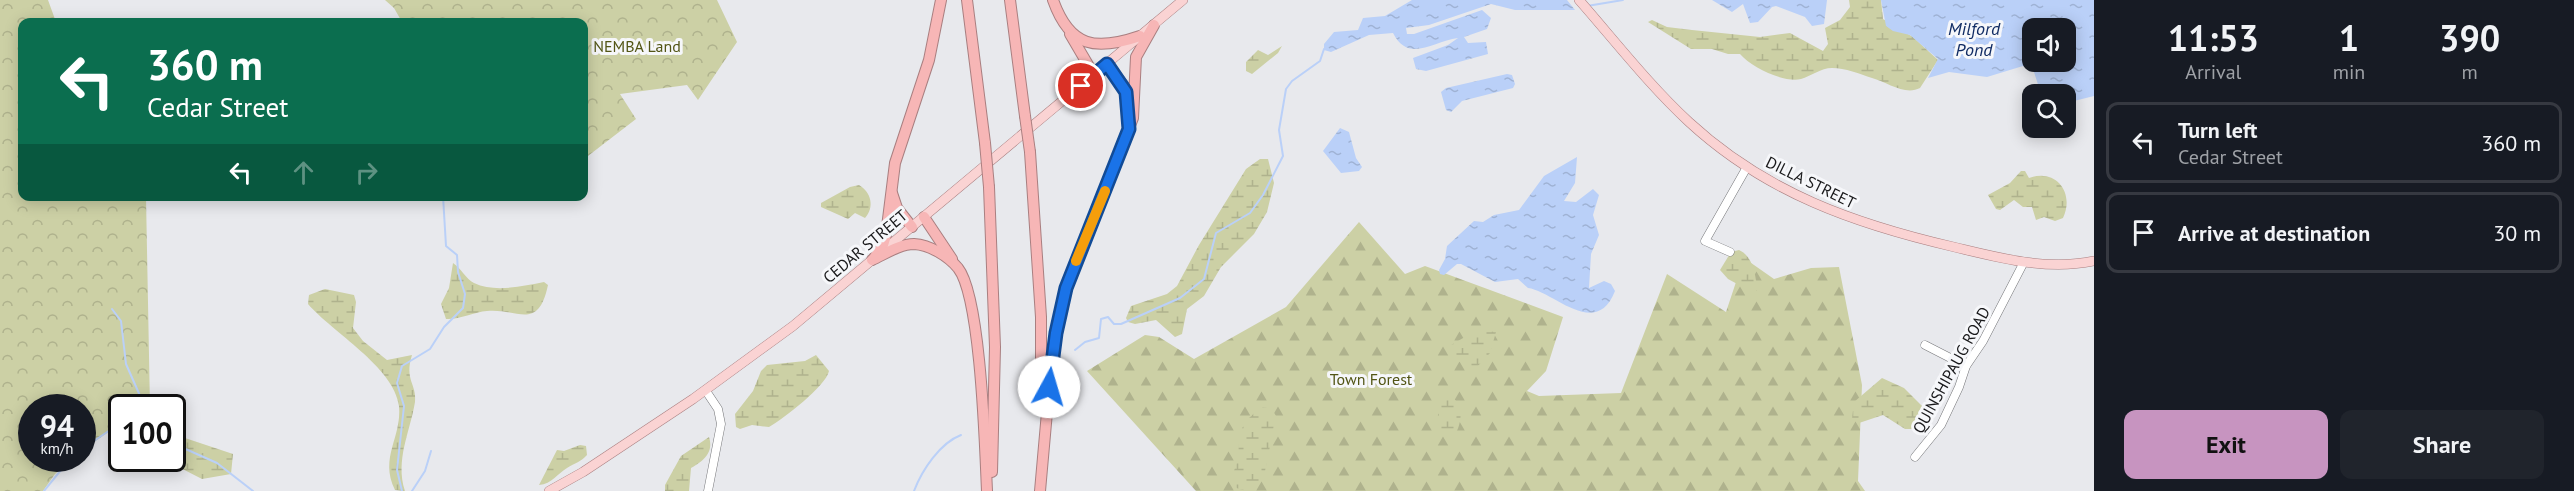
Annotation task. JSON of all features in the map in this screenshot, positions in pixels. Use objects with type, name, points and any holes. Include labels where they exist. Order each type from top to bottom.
[{"type":"highway","points":[[872,260],[880,251],[886,235],[895,163],[929,60],[941,0]]},
{"type":"highway","points":[[967,0],[986,142],[989,187],[995,348],[995,424],[989,491]]},
{"type":"highway","points":[[1010,0],[1030,152],[1041,317],[1040,491]]},
{"type":"highway","points":[[1053,0],[1063,23],[1094,75]]},
{"type":"highway","points":[[1063,23],[1084,41],[1097,45],[1113,45],[1140,36]]},
{"type":"highway","points":[[1040,491],[1052,358],[1062,304],[1072,271],[1129,129],[1135,106],[1136,57],[1154,25]]},
{"type":"highway","points":[[1107,64],[1126,92],[1129,129]]},
{"type":"highway","points":[[891,184],[897,208],[912,227]]},
{"type":"highway","points":[[924,217],[958,268],[972,311],[989,491]]},
{"type":"highway","points":[[872,260],[904,246],[917,244],[935,250],[958,268]]},
{"type":"main road","name":"CEDAR STREET","points":[[549,491],[591,467],[705,391],[793,326],[1183,0]]},
{"type":"main road","name":"DILLA STREET","points":[[1580,1],[1679,112],[1747,167],[1793,194],[1869,226],[2024,262],[2094,261]]},
{"type":"street","points":[[1730,252],[1705,241],[1747,167]]},
{"type":"street","name":"QUINSHIPAUG ROAD","points":[[1915,457],[1941,425],[1966,366],[1983,341],[2024,262]]},
{"type":"street","points":[[1925,345],[1966,366]]},
{"type":"street","points":[[705,391],[718,409],[722,424],[708,491]]},
{"type":"green space","points":[[0,0],[48,0],[55,18],[18,18],[18,201],[146,201],[150,394],[108,394],[108,432],[96,441],[96,394],[18,394],[18,472],[57,472],[43,491],[0,491]]},
{"type":"green space","name":"NEMBA Land","points":[[385,0],[717,0],[737,42],[698,100],[687,85],[620,94],[636,119],[588,156],[588,18],[400,18],[394,8]]},
{"type":"green space","points":[[1849,0],[1881,0],[1883,19],[1913,37],[1938,60],[1920,88],[1908,90],[1896,88],[1837,68],[1824,69],[1801,79],[1785,79],[1759,69],[1740,54],[1728,54],[1712,49],[1691,49],[1648,22],[1652,20],[1667,27],[1760,37],[1790,33],[1823,51],[1828,44],[1825,28],[1840,20],[1850,7]]},
{"type":"green space","points":[[1282,46],[1278,53],[1252,74],[1246,71],[1246,62],[1258,50],[1268,55]]},
{"type":"green space","points":[[1260,159],[1268,159],[1274,183],[1267,212],[1254,234],[1221,267],[1204,296],[1187,309],[1182,334],[1175,337],[1156,320],[1135,324],[1128,322],[1126,318],[1131,306],[1167,294],[1177,286],[1199,245],[1246,169]]},
{"type":"green space","points":[[2021,171],[2025,171],[2029,178],[2047,177],[2061,185],[2067,200],[2063,218],[2055,221],[2044,217],[2036,220],[2032,207],[2023,207],[2014,200],[2000,210],[1996,209],[1988,195],[2010,183]]},
{"type":"green space","points":[[859,185],[869,196],[871,205],[865,218],[855,213],[848,219],[821,207],[821,203],[850,187]]},
{"type":"green space","name":"Town Forest","points":[[1359,222],[1405,274],[1425,266],[1563,317],[1546,371],[1527,391],[1539,396],[1621,393],[1667,274],[1726,312],[1744,258],[1774,279],[1811,268],[1839,267],[1862,385],[1858,481],[1865,491],[1196,491],[1087,371],[1145,335],[1159,337],[1194,359],[1286,307]]},
{"type":"green space","points":[[1739,250],[1748,257],[1753,267],[1757,290],[1754,293],[1728,279],[1720,270],[1731,252]]},
{"type":"green space","points":[[453,263],[474,283],[491,288],[509,288],[544,282],[548,285],[544,299],[539,308],[532,313],[487,311],[446,319],[441,304],[449,288]]},
{"type":"green space","points":[[325,289],[354,295],[356,302],[353,328],[363,341],[387,360],[412,355],[409,370],[415,402],[402,457],[402,480],[405,491],[395,490],[389,467],[399,417],[395,392],[374,364],[308,304],[309,295]]},
{"type":"green space","points":[[1475,331],[1496,332],[1490,353],[1476,368],[1453,359],[1446,348]]},
{"type":"green space","points":[[816,355],[829,371],[820,385],[803,402],[769,427],[752,425],[740,429],[736,427],[735,414],[753,391],[761,371],[767,365],[805,361]]},
{"type":"green space","points":[[1882,378],[1904,388],[1925,409],[1925,417],[1913,429],[1905,429],[1883,415],[1859,423],[1852,419],[1854,402]]},
{"type":"green space","points":[[1444,393],[1456,401],[1460,412],[1459,426],[1453,438],[1445,439],[1439,428],[1439,398]]},
{"type":"green space","points":[[1263,407],[1272,409],[1276,416],[1265,471],[1256,490],[1240,489],[1234,486],[1230,479],[1238,458],[1241,432],[1251,416]]},
{"type":"green space","points":[[709,437],[709,452],[691,468],[689,491],[665,491],[665,485],[681,456]]},
{"type":"green space","points":[[186,438],[233,454],[231,474],[202,479],[186,471]]},
{"type":"green space","points":[[580,445],[586,446],[587,455],[585,457],[551,480],[539,485],[557,450],[564,451]]},
{"type":"water","points":[[1412,0],[1567,0],[1575,10],[1515,10],[1491,4],[1429,25],[1406,28],[1407,34],[1414,34],[1482,10],[1491,18],[1487,29],[1464,37],[1468,43],[1486,42],[1488,54],[1426,71],[1416,69],[1413,58],[1448,45],[1458,38],[1414,49],[1399,42],[1393,33],[1369,35],[1331,52],[1324,50],[1324,44],[1334,32],[1358,30],[1363,18],[1385,16]]},
{"type":"water","points":[[1712,0],[1827,0],[1824,24],[1812,26],[1805,17],[1776,6],[1772,7],[1758,22],[1750,23],[1743,4],[1732,12]]},
{"type":"water","name":"Milford Pond","points":[[1881,0],[2094,0],[2094,96],[2076,100],[2076,84],[2038,84],[2034,72],[2076,72],[2076,18],[2022,18],[2022,66],[1987,77],[1949,72],[1928,78],[1938,59],[1910,35],[1893,31],[1886,26]]},
{"type":"water","points":[[1507,74],[1512,75],[1515,84],[1513,88],[1462,101],[1451,112],[1446,110],[1441,92],[1446,88]]},
{"type":"water","points":[[1340,128],[1349,132],[1356,158],[1362,167],[1359,171],[1341,173],[1323,151]]},
{"type":"water","points":[[1577,157],[1575,183],[1564,201],[1576,202],[1593,189],[1599,195],[1593,215],[1599,235],[1591,254],[1589,288],[1604,281],[1611,284],[1615,291],[1607,305],[1597,312],[1574,309],[1528,288],[1518,279],[1495,282],[1461,264],[1457,264],[1444,275],[1440,274],[1439,270],[1445,259],[1447,246],[1474,221],[1483,222],[1494,215],[1519,210],[1544,176]]},
{"type":"waterway","points":[[1587,6],[1623,0]]},
{"type":"waterway","points":[[1075,350],[1085,342],[1099,338],[1101,319],[1108,317],[1114,324],[1121,324],[1180,298],[1204,279],[1216,233],[1250,213],[1263,195],[1283,156],[1279,130],[1286,89],[1292,81],[1320,61],[1324,49]]},
{"type":"waterway","points":[[402,491],[397,470],[404,406],[397,383],[402,366],[430,349],[444,327],[463,308],[465,294],[458,272],[457,255],[446,246],[443,201]]},
{"type":"waterway","points":[[112,309],[121,321],[126,364],[139,394]]},
{"type":"waterway","points":[[96,440],[108,431]]},
{"type":"waterway","points":[[914,491],[933,458],[946,444],[961,435]]},
{"type":"waterway","points":[[186,449],[217,463],[253,491]]},
{"type":"waterway","points":[[412,491],[425,471],[431,451]]},
{"type":"waterway","points":[[44,491],[59,472]]},
{"type":"slow traffic","points":[[1076,261],[1105,191]]},
{"type":"route","points":[[1049,387],[1056,333],[1066,288],[1129,129],[1130,106],[1124,86],[1107,64],[1081,86]]}]
